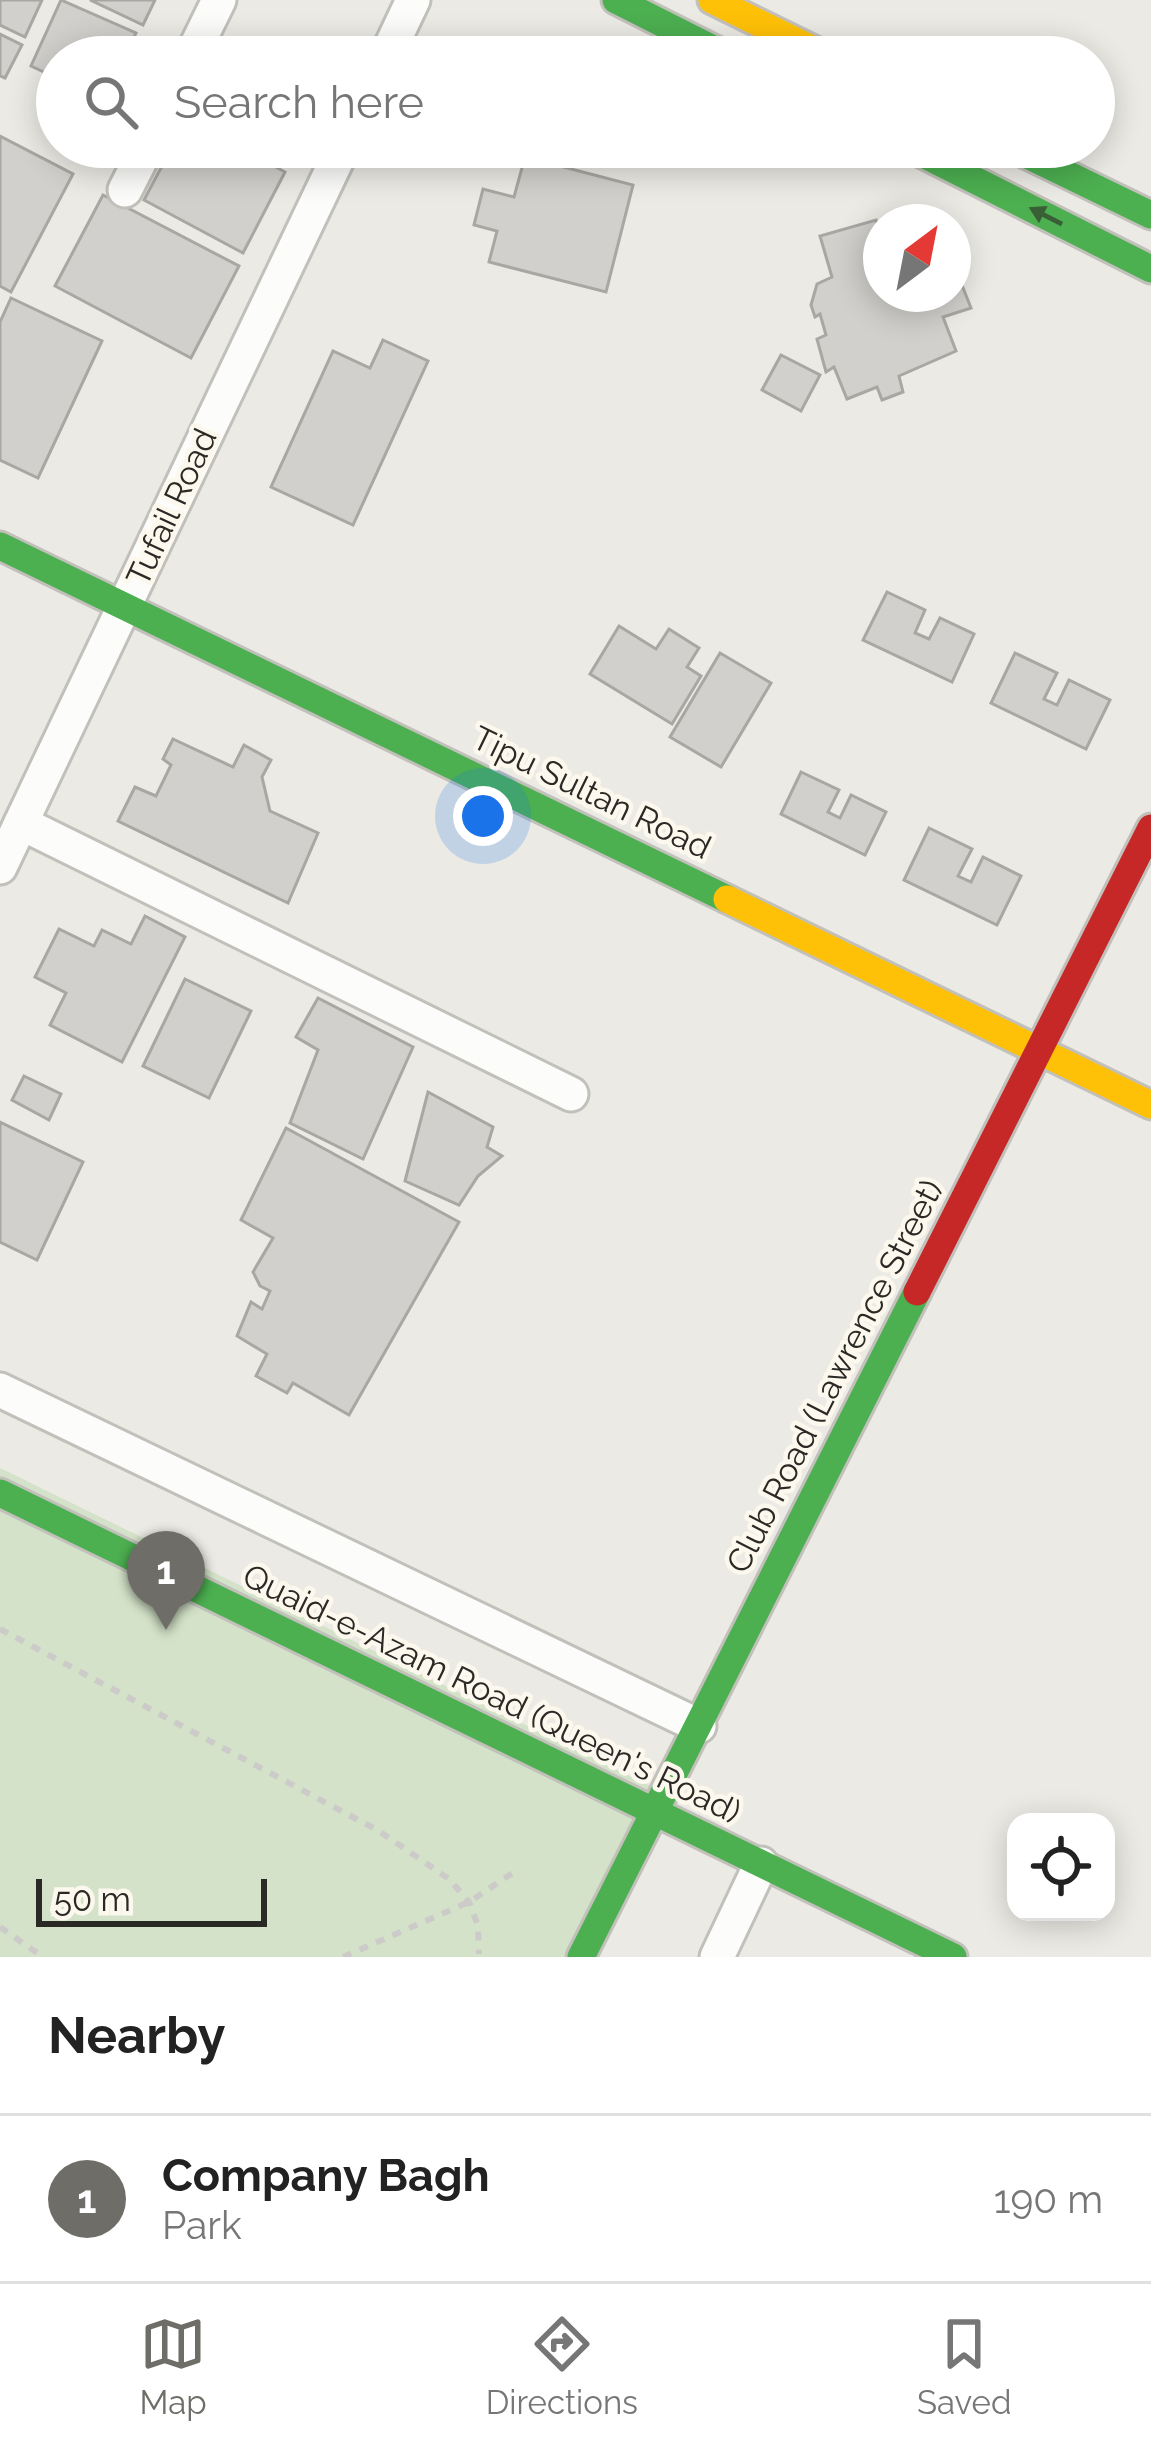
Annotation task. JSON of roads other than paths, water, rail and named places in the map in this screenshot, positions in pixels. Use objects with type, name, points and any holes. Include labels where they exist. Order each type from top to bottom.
[{"type":"street","points":[[201,36],[219,0]]},
{"type":"street","points":[[396,36],[413,0]]},
{"type":"street","points":[[616,0],[687,36]]},
{"type":"street","points":[[712,0],[780,15],[804,36]]},
{"type":"street","points":[[125,190],[136,168]]},
{"type":"street","name":"Tufail Road","points":[[0,867],[333,168]]},
{"type":"street","points":[[951,168],[1151,268]]},
{"type":"street","points":[[1055,168],[1151,215]]},
{"type":"street","name":"Tipu Sultan Road","points":[[0,546],[1151,1105]]},
{"type":"street","points":[[21,824],[571,1094]]},
{"type":"street","name":"Club Road (Lawrence Street)","points":[[581,1957],[1151,828]]},
{"type":"street","points":[[0,1390],[699,1726]]},
{"type":"street","name":"Quaid-e-Azam Road (Queen's Road)","points":[[0,1493],[952,1957]]},
{"type":"street","points":[[716,1957],[761,1864]]},
{"type":"place","name":"Company Bagh","points":[[166,1630]]}]
